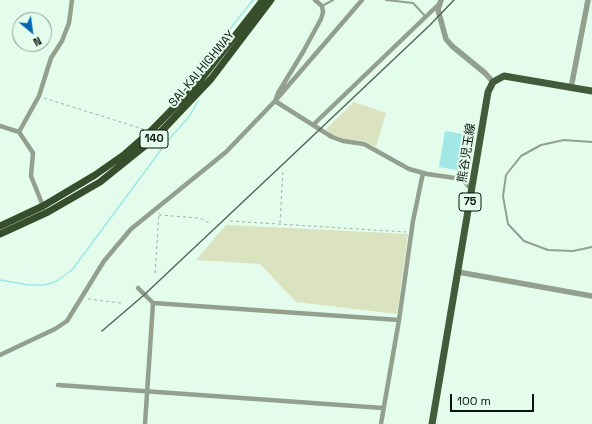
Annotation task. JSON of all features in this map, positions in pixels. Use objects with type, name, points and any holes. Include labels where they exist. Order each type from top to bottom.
[{"type":"highway","name":"SAI-KAI HIGHWAY","points":[[0,226],[43,206],[96,175],[125,154],[149,133],[198,83],[263,0]]},
{"type":"highway","name":"SAI-KAI HIGHWAY","points":[[0,234],[48,212],[100,182],[156,137],[207,83],[271,0]]},
{"type":"main road","points":[[493,82],[504,76],[592,91]]},
{"type":"main road","name":"熊谷児玉線","points":[[432,424],[488,92],[493,82]]},
{"type":"street","points":[[19,132],[39,96],[51,58],[62,41],[69,23],[72,0]]},
{"type":"street","points":[[275,101],[278,93],[303,52],[323,12],[322,6],[315,0]]},
{"type":"street","points":[[0,355],[62,326],[71,316],[109,255],[131,229],[226,152],[275,101],[362,0]]},
{"type":"street","points":[[571,88],[588,0]]},
{"type":"street","points":[[313,125],[440,2]]},
{"type":"street","points":[[440,2],[439,16],[446,39],[452,46],[485,73],[493,82]]},
{"type":"street","points":[[275,101],[313,125],[343,141],[364,144],[398,164],[423,173],[462,179],[472,190]]},
{"type":"street","points":[[0,126],[19,132],[33,153],[30,176],[43,206]]},
{"type":"street","points":[[381,424],[399,320],[411,232],[423,173]]},
{"type":"street","points":[[458,272],[592,296]]},
{"type":"street","points":[[138,288],[153,303],[399,320]]},
{"type":"street","points":[[145,424],[153,303]]},
{"type":"street","points":[[58,385],[383,408]]},
{"type":"lane","points":[[322,6],[333,0]]},
{"type":"lane","points":[[386,0],[413,3],[426,17]]},
{"type":"lane","points":[[592,142],[564,140],[541,145],[522,156],[506,175],[504,196],[508,224],[524,241],[548,250],[573,251],[592,247]]},
{"type":"path","points":[[39,96],[143,129],[149,133]]},
{"type":"path","points":[[280,224],[283,169]]},
{"type":"path","points":[[155,273],[159,206]]},
{"type":"path","points":[[159,215],[200,218],[209,223]]},
{"type":"path","points":[[230,221],[411,232]]},
{"type":"path","points":[[81,298],[121,303]]},
{"type":"green space","points":[[354,102],[386,113],[376,147],[365,141],[344,139],[333,136],[326,129]]},
{"type":"green space","points":[[226,225],[408,234],[397,314],[296,302],[260,264],[196,260]]},
{"type":"water","points":[[445,131],[468,135],[462,171],[439,167]]},
{"type":"waterway","points":[[197,80],[196,72],[253,0]]},
{"type":"waterway","points":[[0,280],[28,285],[45,285],[57,281],[72,270],[169,139],[189,117],[198,101]]},
{"type":"railway","points":[[102,331],[144,295],[430,25],[454,0]]}]
